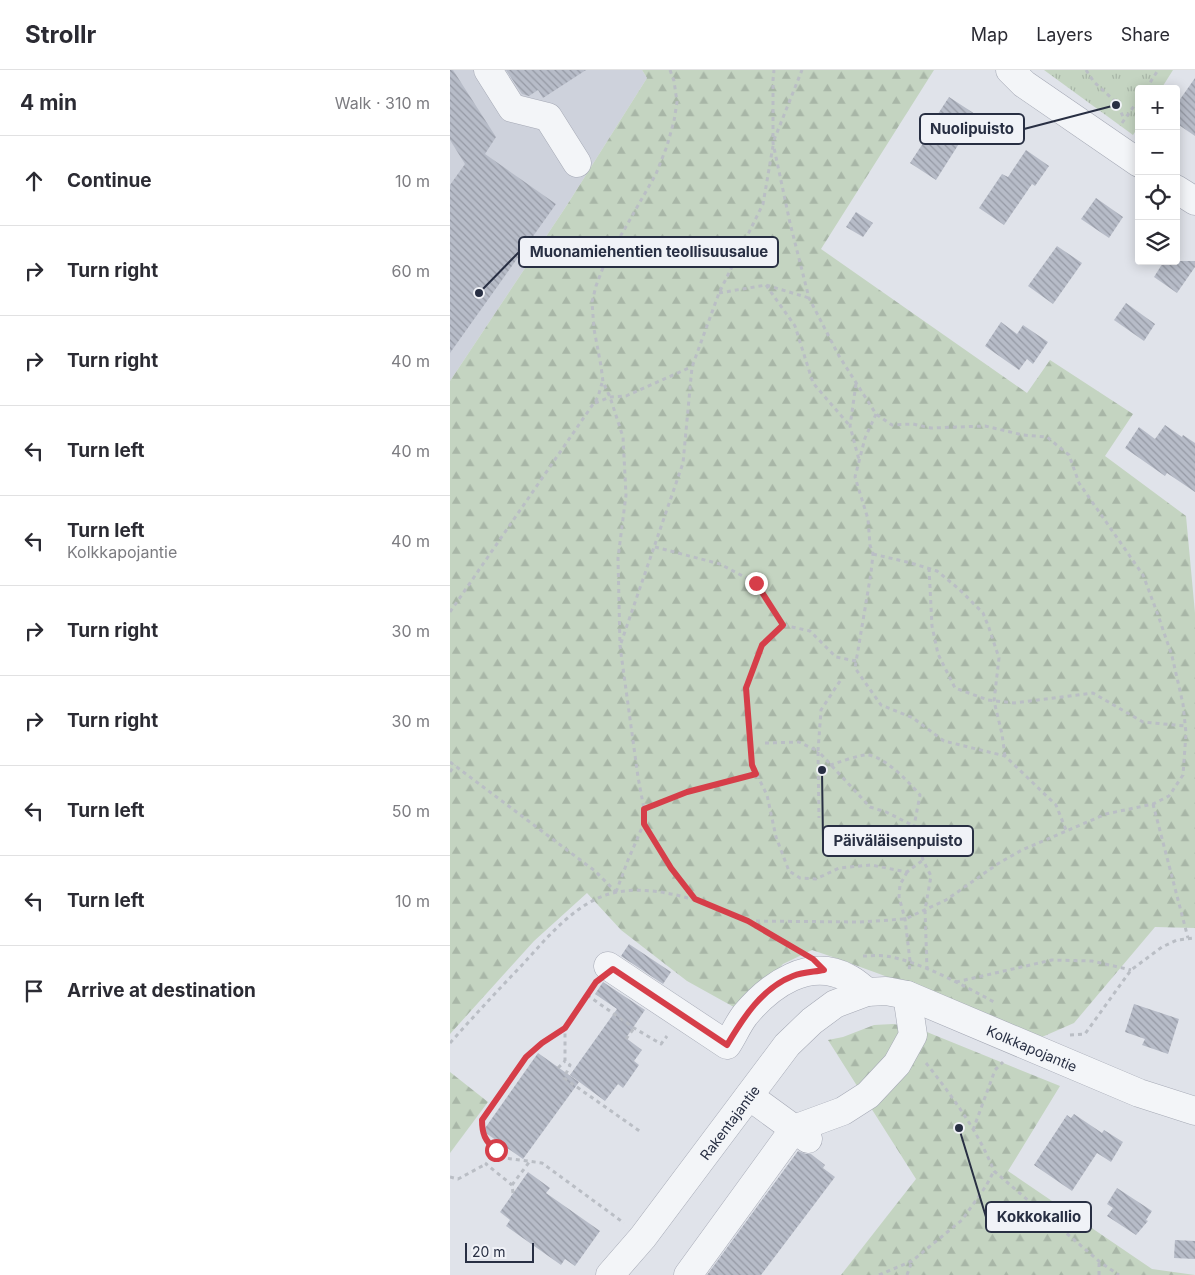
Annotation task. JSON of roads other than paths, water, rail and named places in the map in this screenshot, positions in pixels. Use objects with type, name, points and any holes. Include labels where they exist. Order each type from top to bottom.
[{"type":"street","points":[[488,70],[512,108],[548,117],[577,163]]},
{"type":"street","points":[[1010,70],[1024,84],[1135,160]]},
{"type":"street","points":[[1180,191],[1195,201]]},
{"type":"street","points":[[610,967],[727,1045],[744,1016],[778,984],[794,975],[824,970],[848,978],[867,992]]},
{"type":"street","name":"Kolkkapojantie","points":[[867,992],[886,991],[907,995],[1139,1094],[1195,1110]]},
{"type":"street","name":"Rakentajantie","points":[[611,1275],[788,1045],[812,1021],[835,1004],[867,992]]},
{"type":"street","points":[[688,1275],[801,1134],[868,1095],[897,1064],[913,1035],[907,995]]},
{"type":"street","points":[[749,1096],[801,1134]]},
{"type":"place","name":"Nuolipuisto","points":[[1116,105]]},
{"type":"place","name":"Muonamiehentien teollisuusalue","points":[[479,293]]},
{"type":"place","name":"Päiväläisenpuisto","points":[[822,770]]},
{"type":"place","name":"Kokkokallio","points":[[959,1128]]}]
